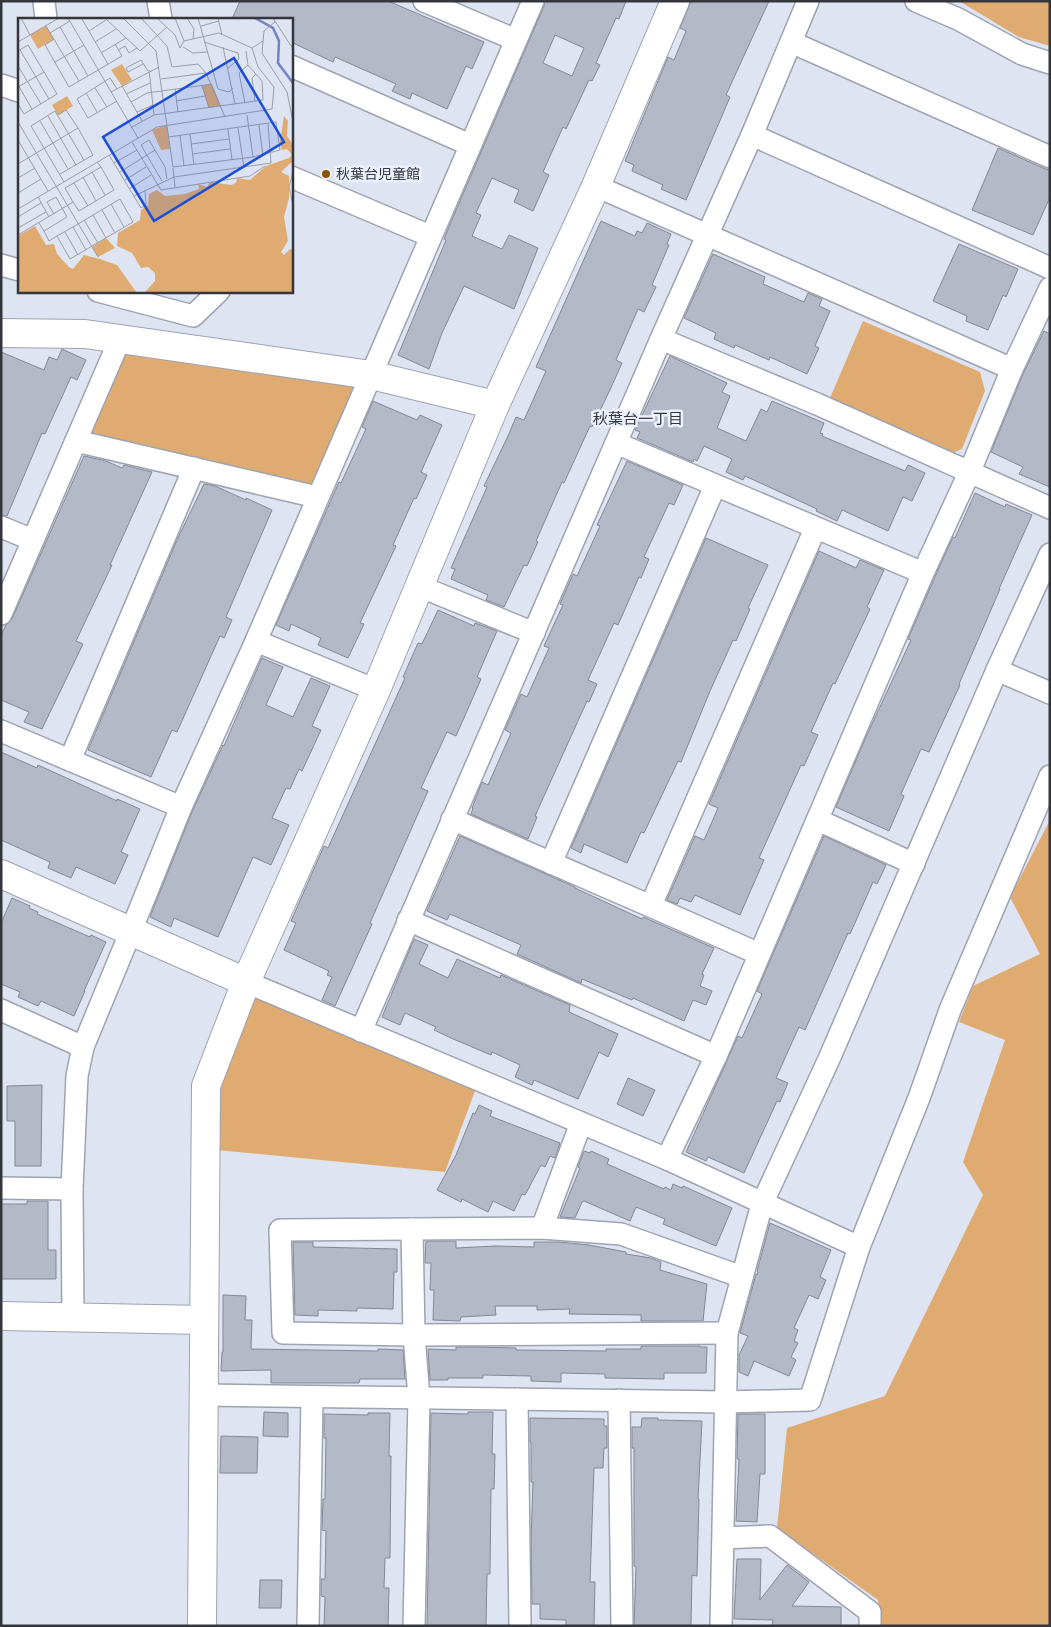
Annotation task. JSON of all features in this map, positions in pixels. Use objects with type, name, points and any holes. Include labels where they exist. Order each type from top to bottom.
[{"type":"street","points":[[44,1],[46,18]]},
{"type":"street","points":[[158,1],[161,18]]},
{"type":"street","points":[[424,1],[516,40]]},
{"type":"street","points":[[73,1318],[72,1189],[77,1076],[83,1047],[181,807],[256,642],[317,497],[533,1]]},
{"type":"street","points":[[202,1626],[206,1086],[246,982],[376,690],[495,405],[596,186],[675,1]]},
{"type":"street","points":[[361,1030],[661,339],[752,135],[808,1]]},
{"type":"street","points":[[916,1],[958,19],[1022,54],[1050,63]]},
{"type":"street","points":[[791,42],[1050,157]]},
{"type":"street","points":[[292,66],[470,145]]},
{"type":"street","points":[[1,85],[18,91]]},
{"type":"street","points":[[752,135],[1050,268]]},
{"type":"street","points":[[292,177],[430,236]]},
{"type":"street","points":[[596,186],[1012,369]]},
{"type":"street","points":[[1,265],[18,270]]},
{"type":"street","points":[[667,1159],[716,1056],[923,573],[970,471],[1012,369],[1050,288]]},
{"type":"street","points":[[102,292],[193,316],[218,292]]},
{"type":"street","points":[[1,333],[85,334],[371,374],[495,405]]},
{"type":"street","points":[[1,614],[120,339]]},
{"type":"street","points":[[661,339],[817,404],[1050,508]]},
{"type":"street","points":[[76,441],[317,497]]},
{"type":"street","points":[[616,443],[815,529],[923,573]]},
{"type":"street","points":[[70,760],[194,468]]},
{"type":"street","points":[[551,863],[715,486]]},
{"type":"street","points":[[1,527],[33,540]]},
{"type":"street","points":[[651,905],[815,529]]},
{"type":"street","points":[[721,1626],[727,1333],[762,1204],[830,1059],[997,670],[1050,554]]},
{"type":"street","points":[[419,586],[534,633]]},
{"type":"street","points":[[256,642],[376,690]]},
{"type":"street","points":[[997,670],[1050,693]]},
{"type":"street","points":[[1,731],[181,807]]},
{"type":"street","points":[[204,1395],[726,1402],[810,1400],[859,1247],[918,1098],[950,1010],[1050,776]]},
{"type":"street","points":[[452,819],[759,954]]},
{"type":"street","points":[[818,820],[914,864]]},
{"type":"street","points":[[1,874],[246,982],[667,1159],[859,1247]]},
{"type":"street","points":[[408,920],[716,1056]]},
{"type":"street","points":[[1,1010],[83,1047]]},
{"type":"street","points":[[542,1228],[581,1123]]},
{"type":"street","points":[[1,1188],[72,1189]]},
{"type":"street","points":[[727,1333],[414,1335],[283,1333],[280,1230],[542,1228],[621,1234],[742,1277]]},
{"type":"street","points":[[412,1229],[414,1335],[418,1398],[414,1626]]},
{"type":"street","points":[[1,1316],[204,1320]]},
{"type":"street","points":[[308,1626],[312,1397]]},
{"type":"street","points":[[516,1399],[520,1626]]},
{"type":"street","points":[[619,1400],[622,1626]]},
{"type":"street","points":[[724,1538],[770,1536],[870,1612],[870,1626]]},
{"type":"shaded area","points":[[959,1],[1050,1],[1050,46],[1019,37]]},
{"type":"shaded area","points":[[863,321],[980,372],[985,391],[962,449],[950,454],[830,398]]},
{"type":"shaded area","points":[[120,339],[371,375],[317,497],[76,441]]},
{"type":"shaded area","points":[[1050,820],[1050,1626],[879,1626],[878,1600],[777,1528],[787,1428],[885,1396],[983,1195],[963,1162],[1005,1040],[959,1022],[973,986],[1040,954],[1010,897]]},
{"type":"shaded area","points":[[246,982],[479,1080],[445,1172],[206,1149],[206,1086]]},
{"type":"building","points":[[240,1],[388,1],[484,42],[472,69],[466,66],[447,109],[412,93],[410,99],[392,91],[396,84],[335,57],[333,62],[292,42],[292,18],[232,18]]},
{"type":"building","points":[[545,1],[626,1],[619,19],[616,18],[596,63],[600,65],[592,81],[589,80],[566,129],[563,127],[543,172],[549,175],[533,211],[514,202],[519,190],[492,178],[476,213],[481,215],[472,236],[502,249],[509,235],[538,248],[514,309],[464,286],[442,333],[429,369],[398,355],[446,240],[444,239],[451,222]],"holes":[[[555,35],[584,48],[572,76],[543,63]]]},
{"type":"building","points":[[691,1],[769,1],[726,95],[730,97],[686,200],[661,189],[663,185],[632,171],[634,165],[625,161],[668,57],[674,60],[686,31],[680,28]]},
{"type":"building","points":[[998,148],[1050,171],[1050,197],[1033,235],[972,210]]},
{"type":"building","points":[[601,221],[635,236],[637,231],[642,233],[647,223],[671,234],[667,244],[669,245],[652,285],[656,287],[644,312],[638,309],[616,360],[622,363],[609,392],[592,427],[590,426],[564,483],[562,482],[527,566],[524,565],[504,607],[486,600],[488,595],[451,579],[455,569],[451,568],[487,487],[484,486],[516,417],[524,420],[546,371],[536,367]]},
{"type":"building","points":[[959,244],[1018,269],[1006,297],[1003,295],[988,330],[966,321],[967,316],[933,301]]},
{"type":"building","points":[[713,254],[765,277],[763,284],[804,302],[808,293],[822,299],[819,306],[830,311],[815,346],[819,348],[807,374],[770,357],[769,360],[735,345],[734,348],[714,339],[716,333],[684,318]]},
{"type":"building","points":[[1044,331],[1050,334],[1050,487],[1019,474],[1023,467],[991,452],[1023,374]]},
{"type":"building","points":[[62,349],[86,360],[77,380],[71,377],[45,434],[42,433],[7,516],[1,515],[1,352],[44,370],[49,357],[57,360]]},
{"type":"building","points":[[670,356],[727,383],[722,392],[730,396],[717,428],[746,441],[761,409],[767,412],[772,401],[824,423],[820,433],[823,434],[822,436],[905,471],[908,465],[925,473],[912,501],[903,497],[888,531],[842,510],[837,521],[816,511],[817,509],[745,476],[743,480],[726,472],[732,459],[704,446],[697,461],[694,459],[693,462],[637,438],[640,432],[635,430]]},
{"type":"building","points":[[373,401],[417,420],[420,415],[442,425],[421,472],[427,475],[416,499],[414,498],[393,545],[396,546],[360,623],[364,624],[348,658],[318,645],[321,638],[291,624],[289,631],[276,625],[339,482],[341,483],[366,429],[362,427]]},
{"type":"building","points":[[84,456],[106,461],[122,468],[124,465],[152,472],[110,565],[112,565],[76,641],[83,644],[42,729],[24,722],[29,712],[1,700],[1,635],[6,625],[12,619]]},
{"type":"building","points":[[627,461],[683,485],[674,505],[669,503],[644,557],[649,559],[641,578],[639,577],[618,625],[614,623],[588,680],[597,684],[589,702],[587,701],[535,816],[537,817],[528,839],[471,814],[472,808],[482,782],[488,785],[511,733],[505,730],[521,694],[527,697],[549,648],[544,646],[563,605],[560,604],[573,574],[577,576],[600,526],[597,525]]},
{"type":"building","points":[[204,484],[215,486],[272,510],[226,617],[232,620],[224,638],[220,636],[177,732],[172,730],[151,777],[88,750],[177,540]]},
{"type":"building","points":[[975,493],[1005,507],[1006,504],[1032,515],[999,589],[960,685],[929,752],[921,749],[901,794],[904,796],[889,831],[836,807],[911,640],[908,639],[941,563],[953,537],[955,538]]},
{"type":"building","points":[[706,538],[768,565],[748,608],[750,609],[736,641],[733,640],[710,691],[681,762],[678,761],[644,833],[641,832],[627,863],[584,844],[581,853],[571,848]]},
{"type":"building","points":[[819,551],[856,568],[860,560],[884,570],[867,607],[870,609],[811,732],[818,735],[804,766],[801,765],[759,858],[764,860],[740,915],[695,895],[691,902],[680,898],[677,904],[667,900],[695,836],[704,840],[718,808],[709,804]]},
{"type":"building","points":[[438,610],[474,626],[475,623],[497,631],[477,677],[481,679],[456,736],[447,732],[421,788],[428,791],[335,1006],[322,1000],[332,977],[327,975],[329,971],[284,950],[296,923],[291,921],[324,846],[328,848],[405,678],[403,677],[418,643],[422,644]]},
{"type":"building","points":[[262,658],[283,667],[266,705],[293,717],[311,678],[330,686],[312,726],[321,730],[302,771],[299,769],[290,789],[286,788],[272,818],[289,825],[271,865],[253,857],[218,937],[174,918],[171,927],[150,917],[192,812],[224,746]]},
{"type":"building","points":[[1,752],[37,768],[38,765],[117,801],[117,799],[140,809],[121,852],[128,855],[115,884],[76,867],[71,878],[48,868],[50,862],[1,840]]},
{"type":"building","points":[[460,836],[642,919],[643,917],[714,948],[702,974],[704,975],[700,986],[712,991],[706,1005],[693,1000],[684,1021],[633,998],[632,1000],[582,979],[581,983],[517,954],[521,945],[450,914],[447,920],[427,911]]},
{"type":"building","points":[[824,836],[886,865],[877,884],[873,882],[805,1030],[799,1027],[776,1078],[788,1083],[780,1102],[777,1101],[744,1173],[708,1157],[706,1161],[686,1152],[738,1036],[742,1038],[762,994],[757,991]]},
{"type":"building","points":[[12,898],[30,906],[29,908],[38,912],[37,914],[106,942],[74,1016],[41,1001],[38,1006],[18,997],[20,992],[1,984],[1,923]]},
{"type":"building","points":[[414,939],[428,945],[419,964],[448,978],[457,959],[500,978],[501,975],[570,1005],[569,1012],[618,1034],[608,1057],[599,1052],[578,1099],[534,1080],[532,1085],[515,1077],[520,1065],[492,1052],[491,1055],[451,1038],[434,1030],[436,1027],[405,1013],[400,1025],[382,1017]]},
{"type":"building","points":[[628,1078],[655,1090],[643,1116],[617,1104]]},
{"type":"building","points":[[42,1085],[41,1166],[15,1166],[15,1121],[7,1121],[7,1086]]},
{"type":"building","points":[[479,1105],[492,1111],[490,1116],[560,1143],[555,1158],[550,1156],[545,1167],[541,1165],[525,1195],[522,1194],[514,1211],[493,1201],[488,1212],[462,1199],[461,1202],[437,1190],[456,1155],[473,1113],[475,1114]]},
{"type":"building","points":[[584,1151],[590,1153],[591,1151],[609,1159],[607,1164],[664,1189],[665,1187],[671,1190],[673,1184],[682,1188],[683,1186],[732,1208],[716,1246],[663,1224],[665,1219],[636,1207],[630,1221],[584,1201],[575,1218],[560,1217],[580,1168],[578,1167]]},
{"type":"building","points":[[27,1201],[48,1201],[48,1250],[56,1250],[56,1279],[1,1279],[1,1204],[27,1204]]},
{"type":"building","points":[[770,1223],[831,1250],[820,1277],[826,1280],[818,1299],[809,1295],[794,1328],[798,1330],[794,1341],[798,1343],[791,1357],[796,1360],[789,1376],[754,1361],[748,1376],[739,1372],[739,1355],[748,1336],[740,1333]]},
{"type":"building","points":[[426,1241],[456,1241],[456,1248],[534,1247],[534,1242],[559,1242],[589,1245],[651,1258],[661,1262],[660,1270],[707,1284],[703,1321],[641,1321],[641,1315],[569,1314],[570,1309],[537,1310],[537,1306],[495,1306],[496,1315],[461,1317],[460,1321],[433,1320],[434,1290],[430,1290],[431,1263],[425,1263]]},
{"type":"building","points":[[293,1242],[313,1242],[313,1247],[397,1249],[397,1272],[394,1272],[393,1309],[357,1308],[357,1311],[318,1310],[318,1316],[295,1315]]},
{"type":"building","points":[[223,1295],[246,1296],[245,1320],[252,1320],[251,1349],[403,1350],[405,1379],[360,1379],[359,1383],[271,1383],[271,1370],[221,1371]]},
{"type":"building","points":[[641,1346],[707,1347],[706,1373],[664,1373],[664,1379],[605,1378],[605,1374],[561,1373],[561,1382],[531,1381],[531,1376],[483,1375],[483,1378],[430,1380],[428,1349],[456,1350],[456,1347],[476,1347],[516,1348],[516,1350],[606,1351],[606,1349],[641,1349]]},
{"type":"building","points":[[264,1412],[288,1413],[288,1437],[263,1436]]},
{"type":"building","points":[[468,1412],[493,1412],[492,1454],[495,1454],[494,1489],[491,1489],[490,1574],[487,1574],[486,1626],[427,1626],[431,1413],[468,1414]]},
{"type":"building","points":[[368,1413],[390,1413],[390,1558],[385,1558],[384,1588],[389,1588],[388,1626],[324,1626],[325,1597],[321,1596],[321,1579],[325,1579],[326,1531],[322,1530],[323,1499],[325,1499],[326,1438],[324,1438],[324,1414],[368,1415]]},
{"type":"building","points":[[738,1414],[765,1414],[765,1474],[760,1474],[757,1522],[736,1521],[739,1459],[737,1459]]},
{"type":"building","points":[[530,1418],[604,1419],[604,1426],[607,1426],[607,1448],[604,1448],[603,1468],[594,1468],[590,1582],[595,1582],[594,1626],[566,1626],[566,1620],[540,1619],[540,1604],[532,1604],[531,1541],[533,1482],[531,1482]]},
{"type":"building","points":[[642,1418],[702,1421],[697,1576],[692,1575],[691,1626],[634,1626],[636,1567],[634,1566],[634,1448],[632,1448],[632,1427],[641,1427]]},
{"type":"building","points":[[221,1436],[258,1437],[257,1473],[220,1473]]},
{"type":"building","points":[[737,1559],[761,1559],[760,1600],[787,1565],[809,1582],[792,1606],[841,1607],[841,1626],[772,1626],[773,1620],[734,1619]]},
{"type":"building","points":[[260,1580],[282,1580],[281,1608],[259,1608]]},
{"type":"place","name":"秋葉台児童館","points":[[326,174]]},
{"type":"district","name":"秋葉台一丁目","points":[[638,419]]}]
